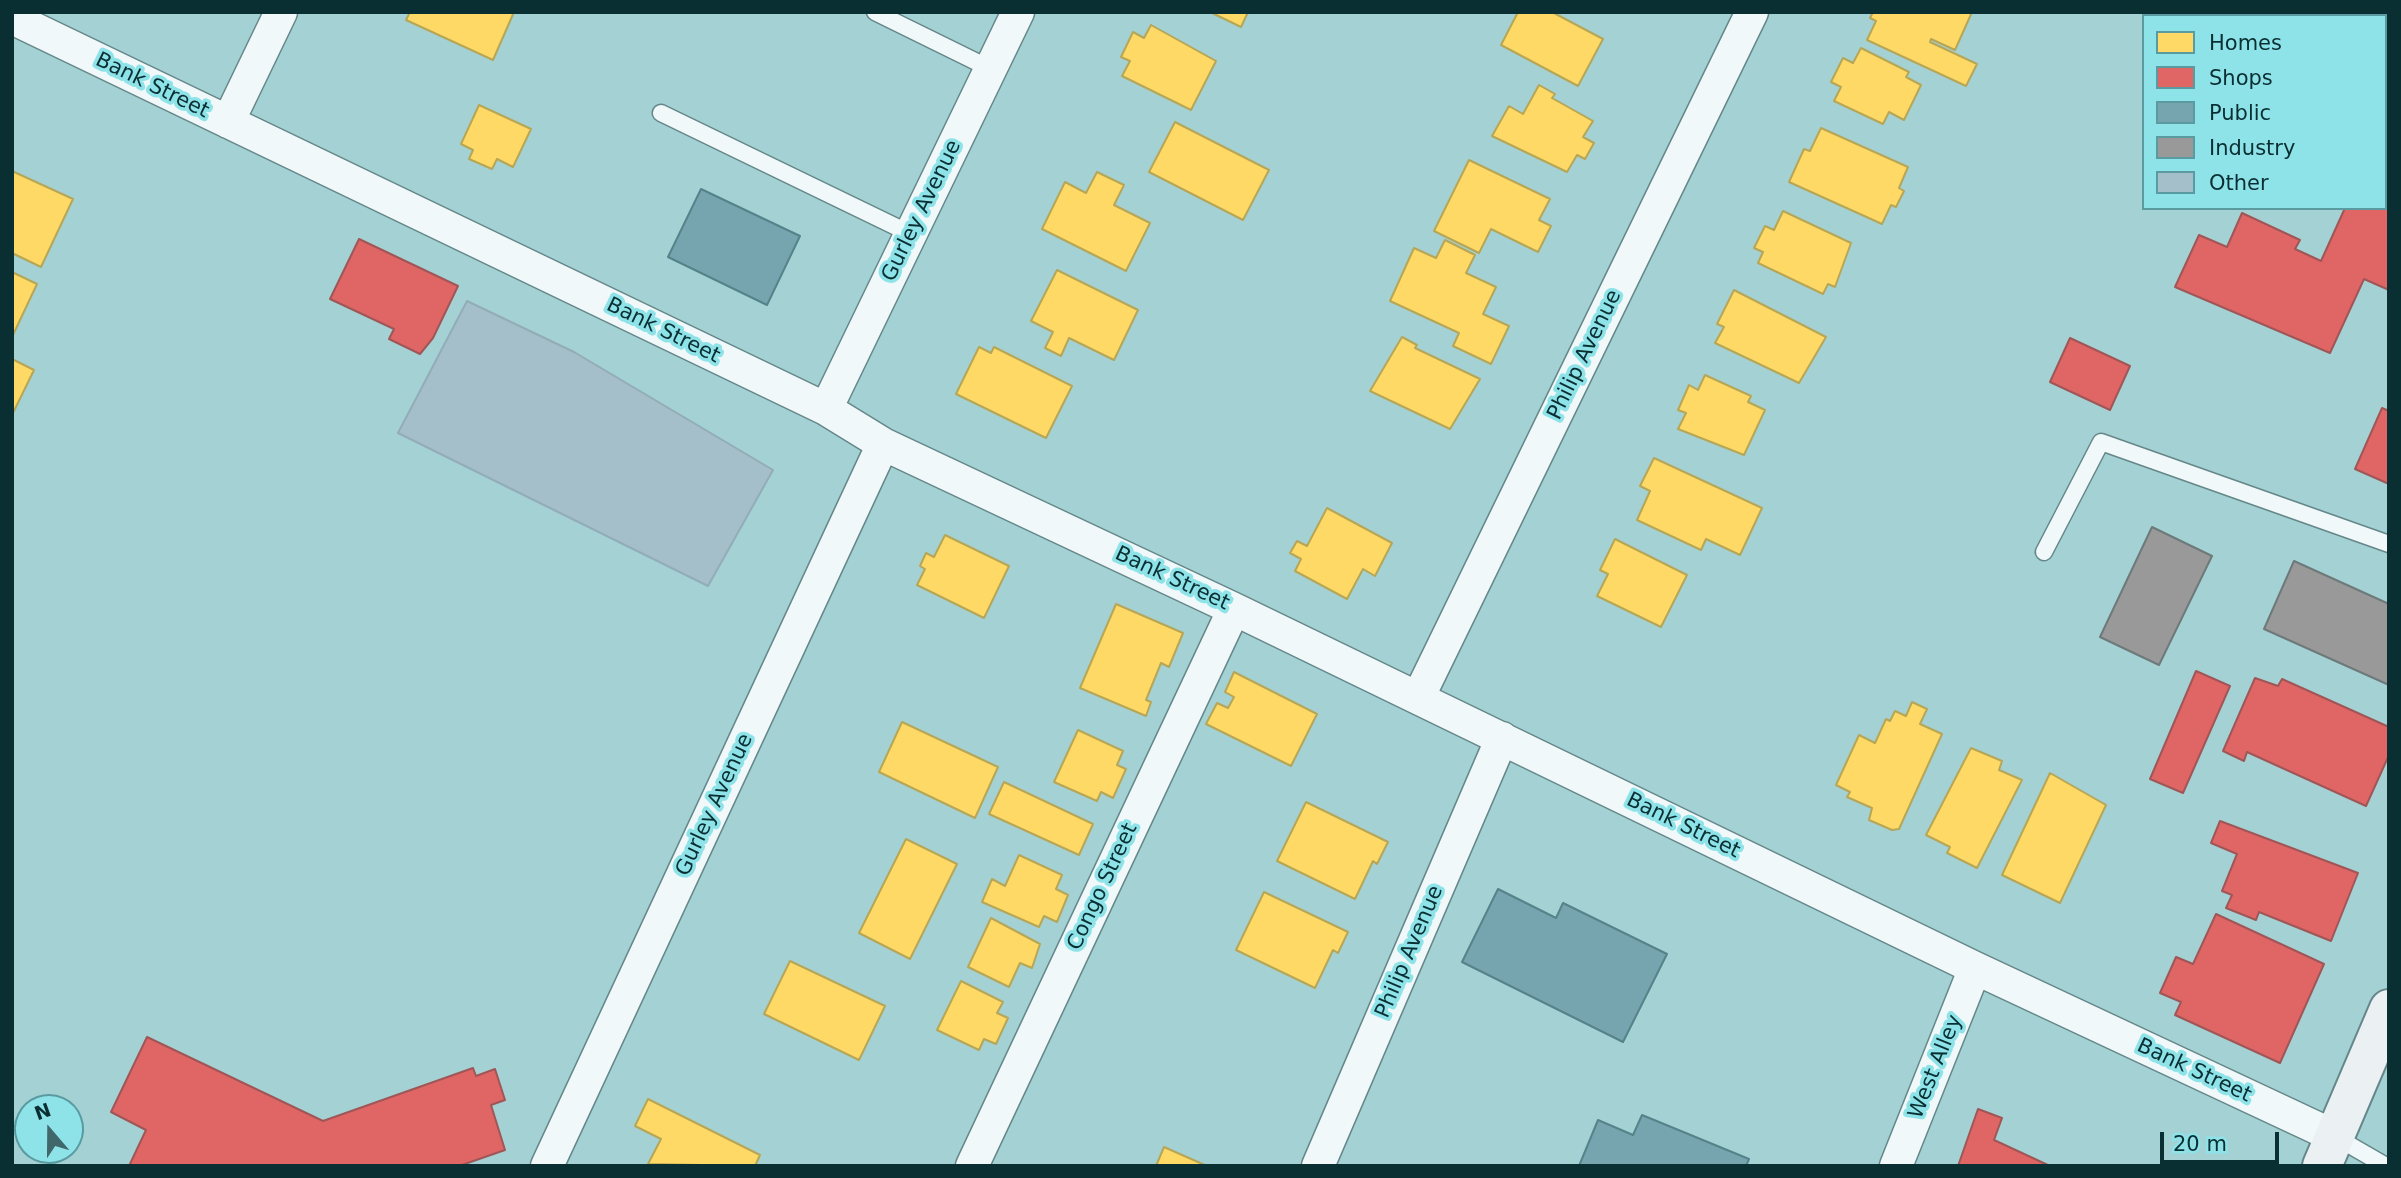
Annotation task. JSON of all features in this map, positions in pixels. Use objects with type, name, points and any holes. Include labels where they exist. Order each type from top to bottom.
[{"type":"main road","points":[[2328,1151],[2389,1009]]},
{"type":"street","points":[[228,122],[281,12]]},
{"type":"street","name":"Gurley Avenue","points":[[826,410],[1018,12]]},
{"type":"street","name":"Philip Avenue","points":[[1418,698],[1752,12]]},
{"type":"street","name":"Bank Street","points":[[12,18],[826,410],[883,444],[1234,608],[1975,968],[2328,1151]]},
{"type":"street","name":"Gurley Avenue","points":[[547,1166],[883,444]]},
{"type":"street","name":"Congo Street","points":[[972,1166],[1234,608]]},
{"type":"street","name":"Philip Avenue","points":[[1318,1166],[1502,738]]},
{"type":"street","name":"West Alley","points":[[1896,1166],[1975,968]]},
{"type":"lane","points":[[875,12],[991,69]]},
{"type":"lane","points":[[660,113],[911,234]]},
{"type":"lane","points":[[2044,552],[2101,442],[2389,544]]},
{"type":"lane","points":[[2328,1151],[2386,1166]]},
{"type":"building: Homes","points":[[410,12],[514,12],[493,60],[406,20]]},
{"type":"building: Homes","points":[[1210,12],[1248,12],[1241,27]]},
{"type":"building: Homes","points":[[1518,12],[1552,12],[1603,39],[1578,86],[1501,45]]},
{"type":"building: Homes","points":[[1873,12],[1972,12],[1955,50],[1931,39],[1930,42],[1977,64],[1966,86],[1867,40],[1876,21],[1870,18]]},
{"type":"building: Homes","points":[[1151,25],[1216,61],[1191,110],[1122,76],[1130,61],[1121,57],[1133,32],[1144,38]]},
{"type":"building: Homes","points":[[1861,48],[1909,72],[1906,77],[1921,85],[1904,120],[1889,112],[1883,124],[1834,101],[1841,87],[1831,82],[1843,58],[1853,63]]},
{"type":"building: Homes","points":[[1539,85],[1555,94],[1552,98],[1593,121],[1583,137],[1594,143],[1585,159],[1577,155],[1567,172],[1492,136],[1509,106],[1523,114]]},
{"type":"building: Homes","points":[[479,105],[531,129],[513,167],[497,159],[492,169],[469,159],[473,150],[461,144]]},
{"type":"building: Homes","points":[[1175,122],[1269,170],[1243,220],[1149,172]]},
{"type":"building: Homes","points":[[1821,128],[1908,167],[1899,188],[1904,191],[1896,207],[1891,205],[1882,224],[1789,182],[1804,149],[1810,151]]},
{"type":"building: Homes","points":[[1469,160],[1550,199],[1539,220],[1551,226],[1538,252],[1491,229],[1479,253],[1434,231]]},
{"type":"building: Homes","points":[[12,171],[73,199],[41,267],[12,253]]},
{"type":"building: Homes","points":[[1097,172],[1124,185],[1114,205],[1150,223],[1126,271],[1042,229],[1065,182],[1086,193]]},
{"type":"building: Homes","points":[[1783,211],[1851,243],[1835,287],[1828,284],[1823,294],[1758,263],[1763,252],[1754,248],[1765,226],[1774,230]]},
{"type":"building: Homes","points":[[1445,240],[1475,255],[1466,273],[1496,287],[1483,314],[1509,326],[1491,364],[1453,346],[1459,333],[1390,301],[1414,248],[1436,258]]},
{"type":"building: Homes","points":[[1057,270],[1138,310],[1114,360],[1069,338],[1061,356],[1045,348],[1053,332],[1031,321]]},
{"type":"building: Homes","points":[[12,272],[37,284],[13,335],[12,334]]},
{"type":"building: Homes","points":[[1734,290],[1826,337],[1799,383],[1715,343],[1724,327],[1717,324]]},
{"type":"building: Homes","points":[[1402,337],[1417,345],[1415,348],[1480,379],[1450,429],[1370,391]]},
{"type":"building: Homes","points":[[979,347],[991,353],[994,347],[1072,386],[1046,438],[956,394]]},
{"type":"building: Homes","points":[[12,359],[34,370],[12,415]]},
{"type":"building: Homes","points":[[1705,375],[1751,396],[1748,402],[1765,410],[1744,455],[1678,429],[1686,413],[1678,410],[1689,385],[1698,390]]},
{"type":"building: Homes","points":[[1654,458],[1762,508],[1740,555],[1706,539],[1701,550],[1637,520],[1650,491],[1640,486]]},
{"type":"building: Homes","points":[[1327,508],[1392,543],[1375,576],[1363,569],[1347,599],[1295,571],[1301,559],[1290,553],[1297,541],[1307,546]]},
{"type":"building: Homes","points":[[945,535],[1009,566],[984,618],[917,585],[925,569],[920,566],[926,553],[934,557]]},
{"type":"building: Homes","points":[[1615,539],[1687,575],[1661,627],[1597,596],[1608,574],[1600,570]]},
{"type":"building: Homes","points":[[1116,604],[1183,633],[1169,667],[1161,663],[1146,700],[1151,702],[1146,716],[1080,688]]},
{"type":"building: Homes","points":[[1234,672],[1317,714],[1291,766],[1206,724],[1217,703],[1228,708],[1234,697],[1225,692]]},
{"type":"building: Homes","points":[[1912,702],[1927,709],[1920,724],[1942,734],[1899,829],[1892,830],[1869,820],[1872,808],[1847,797],[1850,792],[1836,785],[1859,735],[1875,743],[1886,719],[1890,721],[1895,711],[1906,716]]},
{"type":"building: Homes","points":[[902,722],[998,767],[975,818],[879,772]]},
{"type":"building: Homes","points":[[1078,730],[1123,751],[1117,765],[1126,769],[1113,798],[1101,792],[1097,801],[1054,782]]},
{"type":"building: Homes","points":[[1971,748],[2002,761],[1999,770],[2022,780],[1977,868],[1947,853],[1950,847],[1926,835]]},
{"type":"building: Homes","points":[[2050,773],[2106,805],[2060,903],[2002,875]]},
{"type":"building: Homes","points":[[1004,782],[1093,824],[1079,855],[989,814]]},
{"type":"building: Homes","points":[[1306,802],[1388,842],[1377,864],[1373,861],[1355,899],[1277,861]]},
{"type":"building: Homes","points":[[906,839],[957,864],[910,959],[859,933]]},
{"type":"building: Homes","points":[[1019,855],[1062,875],[1056,889],[1068,895],[1057,922],[1044,916],[1039,927],[982,902],[992,879],[1005,886]]},
{"type":"building: Homes","points":[[1264,892],[1348,932],[1338,953],[1333,950],[1315,988],[1236,950]]},
{"type":"building: Homes","points":[[991,918],[1040,944],[1032,968],[1020,963],[1009,987],[968,967]]},
{"type":"building: Homes","points":[[790,961],[885,1006],[859,1060],[764,1014]]},
{"type":"building: Homes","points":[[961,981],[1003,1002],[997,1013],[1008,1018],[996,1044],[984,1039],[979,1050],[937,1030]]},
{"type":"building: Homes","points":[[648,1099],[760,1155],[755,1166],[648,1164],[661,1139],[635,1126]]},
{"type":"building: Homes","points":[[1164,1147],[1207,1166],[1156,1166]]},
{"type":"building: Shops","points":[[2387,131],[2389,132],[2389,290],[2364,279],[2330,353],[2175,287],[2199,235],[2227,247],[2242,213],[2300,240],[2295,249],[2321,261],[2344,210],[2387,210]]},
{"type":"building: Shops","points":[[359,239],[458,286],[433,338],[420,354],[389,339],[394,329],[330,299]]},
{"type":"building: Shops","points":[[2070,338],[2130,366],[2110,410],[2050,382]]},
{"type":"building: Shops","points":[[2382,408],[2389,411],[2389,484],[2355,469]]},
{"type":"building: Shops","points":[[2196,671],[2230,686],[2183,793],[2150,779]]},
{"type":"building: Shops","points":[[2255,678],[2278,686],[2282,679],[2389,727],[2389,755],[2366,806],[2247,752],[2244,761],[2223,751]]},
{"type":"building: Shops","points":[[2220,821],[2358,873],[2331,941],[2259,912],[2256,920],[2226,908],[2232,895],[2222,891],[2237,854],[2211,843]]},
{"type":"building: Shops","points":[[2216,914],[2324,964],[2280,1063],[2175,1015],[2181,1002],[2160,993],[2176,957],[2193,964]]},
{"type":"building: Shops","points":[[147,1037],[323,1121],[473,1068],[476,1076],[495,1069],[505,1100],[491,1105],[505,1150],[459,1166],[129,1166],[146,1130],[111,1112]]},
{"type":"building: Shops","points":[[1978,1109],[2002,1118],[1994,1140],[2050,1166],[1958,1166]]},
{"type":"building: Public","points":[[701,189],[800,236],[767,305],[668,257]]},
{"type":"building: Public","points":[[1498,889],[1556,918],[1563,903],[1667,954],[1623,1042],[1462,962]]},
{"type":"building: Public","points":[[1642,1115],[1749,1159],[1746,1166],[1579,1166],[1598,1120],[1633,1135]]},
{"type":"building: Industry","points":[[2152,527],[2212,556],[2159,665],[2100,637]]},
{"type":"building: Industry","points":[[2294,561],[2389,604],[2389,685],[2264,629]]},
{"type":"building: Other","points":[[467,301],[574,352],[773,470],[708,586],[398,433]]}]
